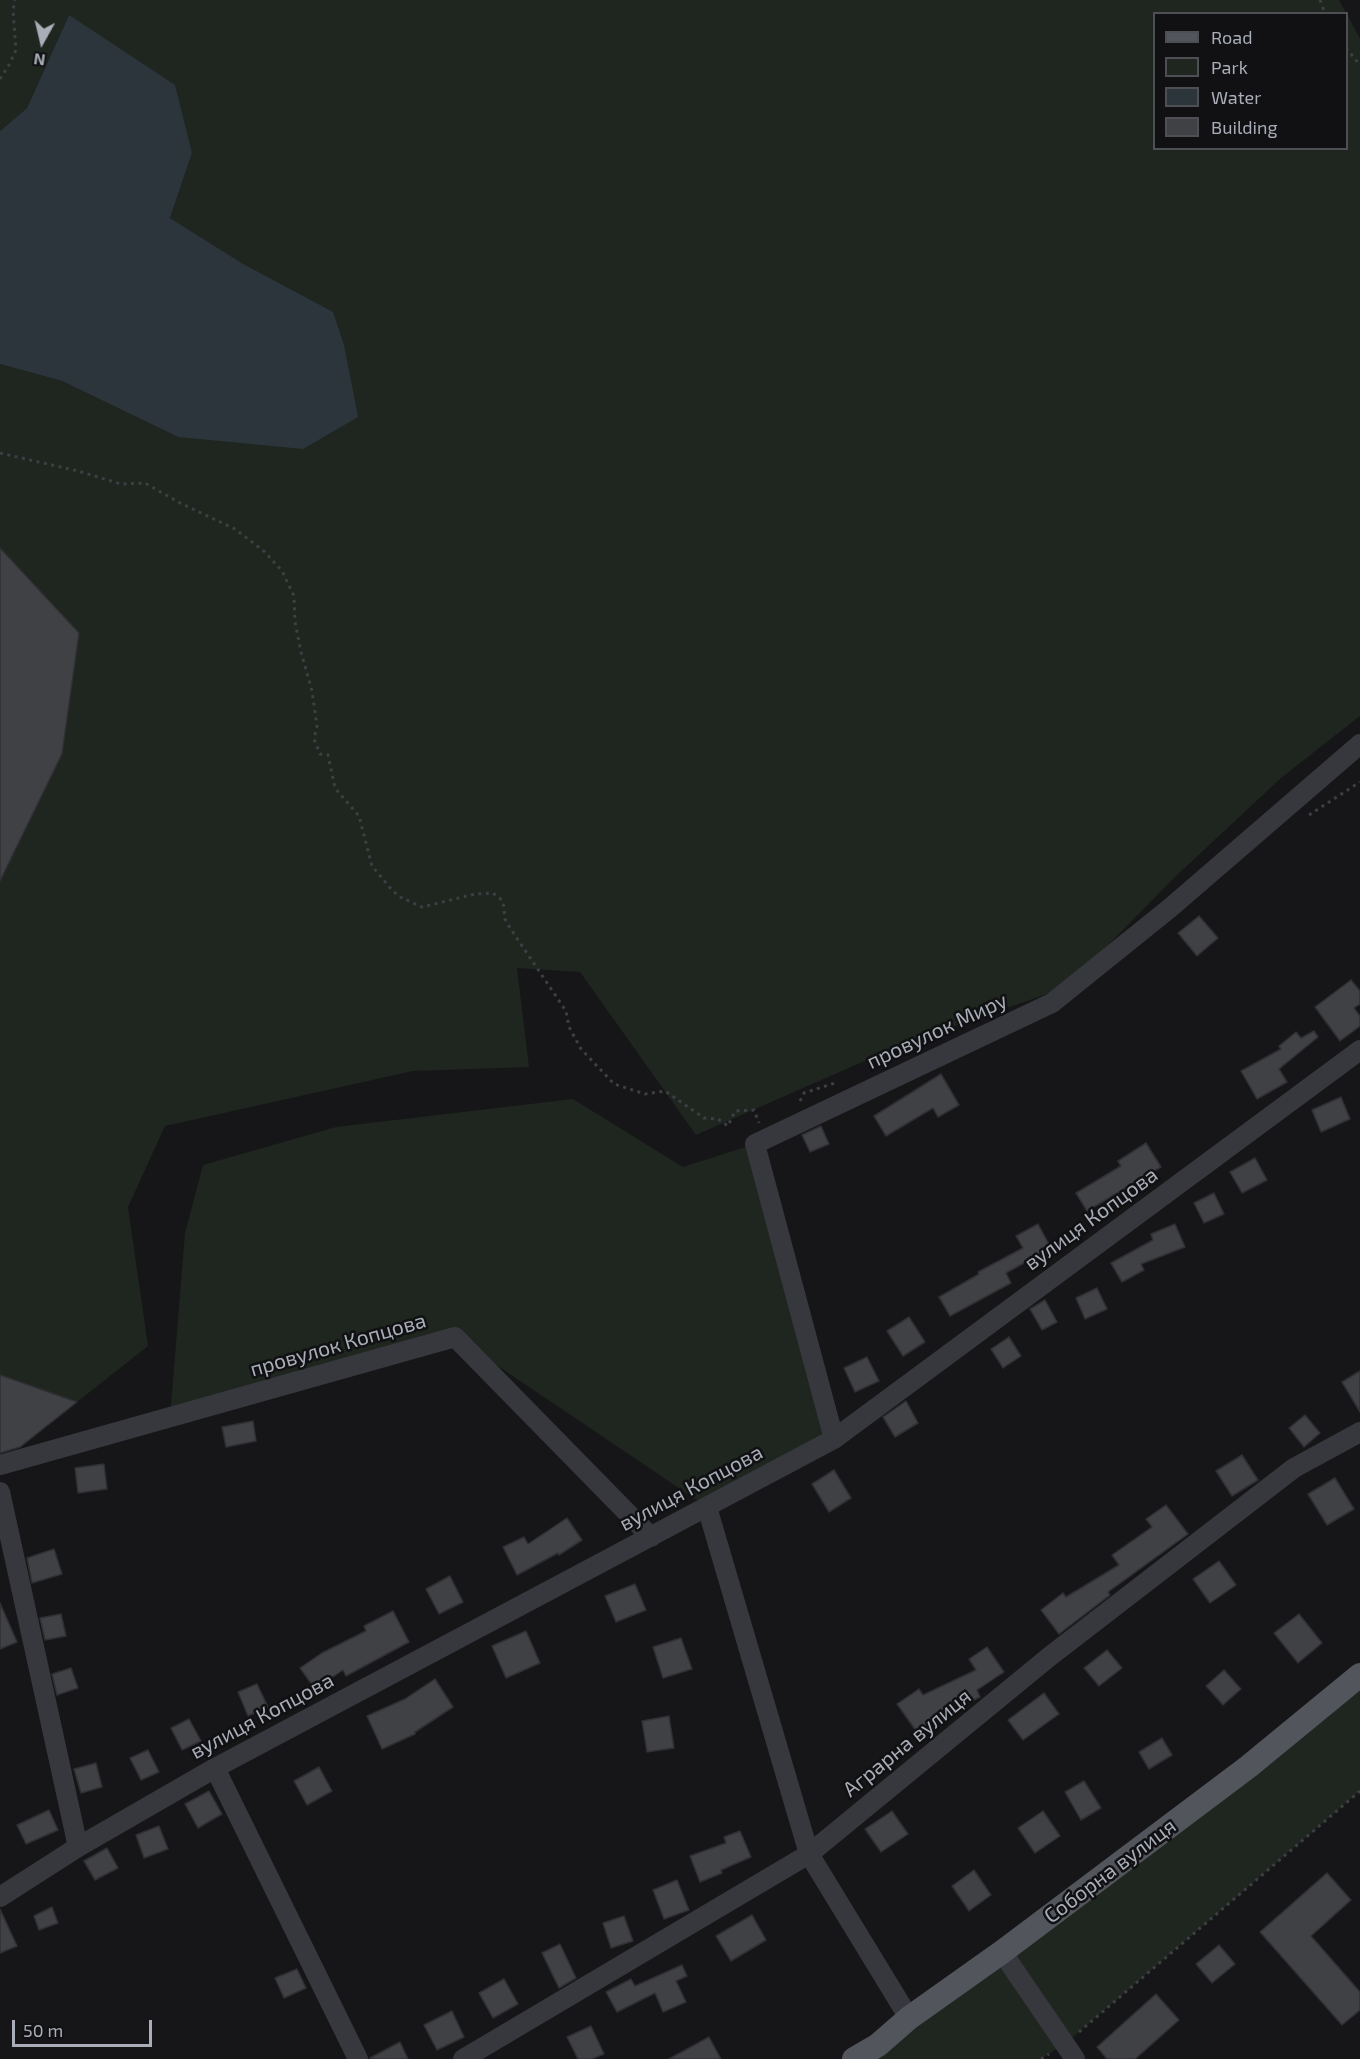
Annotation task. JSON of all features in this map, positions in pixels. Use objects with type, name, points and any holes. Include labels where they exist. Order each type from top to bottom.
[{"type":"main road","name":"Соборна вулиця","points":[[854,2059],[878,2045],[909,2018],[1002,1952],[1248,1767],[1360,1675]]},
{"type":"street","name":"провулок Миру","points":[[834,1439],[755,1144],[1052,1003],[1170,908],[1360,744]]},
{"type":"street","name":"вулиця Копцова","points":[[0,1898],[78,1847],[215,1768],[834,1439],[1360,1050]]},
{"type":"street","name":"провулок Копцова","points":[[0,1465],[455,1336],[651,1537]]},
{"type":"street","name":"Аграрна вулиця","points":[[464,2059],[809,1854],[1049,1657],[1294,1468],[1360,1432]]},
{"type":"street","points":[[0,1492],[78,1847]]},
{"type":"street","points":[[708,1507],[809,1854],[909,2018]]},
{"type":"street","points":[[215,1768],[358,2059]]},
{"type":"street","points":[[1002,1952],[1070,2051]]},
{"type":"path","points":[[0,78],[16,50],[15,0]]},
{"type":"path","points":[[1348,49],[1360,65]]},
{"type":"path","points":[[0,453],[78,471],[121,484],[146,483],[180,503],[235,529],[265,552],[282,572],[294,596],[295,622],[312,691],[316,726],[314,739],[320,754],[328,755],[335,788],[358,816],[372,866],[391,889],[400,897],[422,907],[475,894],[493,893],[503,901],[505,919],[510,928],[566,1011],[569,1027],[581,1049],[614,1084],[645,1094],[665,1091],[704,1118],[718,1119],[728,1126],[735,1111],[754,1110],[760,1125]]},
{"type":"path","points":[[1306,817],[1360,782]]},
{"type":"path","points":[[795,1109],[804,1093],[838,1082]]},
{"type":"path","points":[[1070,2051],[1360,1791]]},
{"type":"green space","points":[[0,0],[1339,0],[1345,12],[1153,12],[1153,150],[1348,150],[1348,16],[1360,39],[1360,716],[1281,778],[1175,877],[1067,987],[901,1045],[696,1135],[580,972],[517,968],[529,1067],[413,1071],[165,1126],[128,1207],[148,1346],[77,1402],[0,1375],[0,881],[62,754],[79,634],[0,548],[0,364],[62,381],[178,437],[245,265],[170,218],[192,153],[69,15],[27,108],[0,131]]},
{"type":"green space","points":[[573,1099],[683,1167],[755,1144],[834,1439],[707,1507],[455,1337],[170,1417],[185,1233],[203,1165],[336,1127]]},
{"type":"green space","points":[[1360,1675],[1360,1791],[1066,2043],[1041,2059],[854,2059]]},
{"type":"water","points":[[69,15],[175,85],[192,153],[170,218],[245,265],[333,312],[344,345],[358,417],[303,449],[178,437],[62,381],[0,364],[0,131],[27,108]]},
{"type":"building","points":[[0,548],[79,633],[62,754],[0,881]]},
{"type":"building","points":[[1199,916],[1218,938],[1197,956],[1178,933]]},
{"type":"building","points":[[1351,980],[1360,991],[1360,1004],[1354,1008],[1360,1016],[1360,1026],[1340,1041],[1315,1007]]},
{"type":"building","points":[[1314,1031],[1318,1037],[1279,1069],[1287,1082],[1257,1099],[1241,1071],[1281,1049],[1279,1046],[1296,1032],[1301,1038]]},
{"type":"building","points":[[941,1074],[959,1105],[938,1117],[933,1108],[886,1136],[874,1116]]},
{"type":"building","points":[[1341,1097],[1350,1119],[1321,1132],[1312,1110]]},
{"type":"building","points":[[821,1126],[829,1144],[810,1152],[802,1135]]},
{"type":"building","points":[[1146,1143],[1161,1167],[1087,1211],[1076,1193],[1121,1166],[1118,1161]]},
{"type":"building","points":[[1255,1158],[1267,1180],[1242,1193],[1230,1172]]},
{"type":"building","points":[[1214,1193],[1224,1214],[1204,1223],[1194,1203]]},
{"type":"building","points":[[1038,1224],[1051,1248],[1006,1273],[1011,1283],[950,1316],[939,1297],[979,1274],[978,1272],[1023,1248],[1016,1236]]},
{"type":"building","points":[[1175,1224],[1185,1247],[1141,1264],[1144,1270],[1122,1282],[1111,1263],[1153,1240],[1151,1234]]},
{"type":"building","points":[[1097,1288],[1107,1309],[1085,1319],[1076,1298]]},
{"type":"building","points":[[1045,1300],[1057,1322],[1042,1330],[1030,1309]]},
{"type":"building","points":[[909,1317],[925,1342],[903,1356],[887,1331]]},
{"type":"building","points":[[1009,1337],[1021,1356],[1003,1368],[991,1349]]},
{"type":"building","points":[[867,1357],[879,1381],[855,1392],[844,1368]]},
{"type":"building","points":[[1360,1371],[1360,1412],[1342,1382]]},
{"type":"building","points":[[0,1375],[77,1402],[20,1447],[0,1453]]},
{"type":"building","points":[[906,1401],[918,1423],[895,1437],[883,1417]]},
{"type":"building","points":[[1305,1415],[1320,1433],[1304,1447],[1289,1428]]},
{"type":"building","points":[[253,1421],[256,1441],[226,1447],[222,1427]]},
{"type":"building","points":[[1242,1455],[1258,1480],[1232,1496],[1216,1471]]},
{"type":"building","points":[[104,1464],[107,1489],[78,1493],[75,1468]]},
{"type":"building","points":[[834,1470],[851,1498],[829,1512],[812,1484]]},
{"type":"building","points":[[1335,1478],[1354,1509],[1327,1525],[1308,1494]]},
{"type":"building","points":[[1166,1505],[1188,1534],[1108,1592],[1110,1595],[1059,1634],[1041,1610],[1063,1593],[1066,1597],[1119,1565],[1112,1555],[1152,1527],[1146,1519]]},
{"type":"building","points":[[567,1518],[582,1540],[559,1555],[558,1553],[517,1575],[503,1547],[524,1537],[528,1544]]},
{"type":"building","points":[[54,1549],[62,1574],[32,1583],[27,1558]]},
{"type":"building","points":[[1219,1561],[1236,1585],[1210,1603],[1193,1579]]},
{"type":"building","points":[[450,1576],[463,1602],[439,1614],[426,1589]]},
{"type":"building","points":[[635,1584],[646,1610],[616,1622],[605,1596]]},
{"type":"building","points":[[0,1603],[17,1642],[0,1649]]},
{"type":"building","points":[[393,1611],[409,1642],[346,1676],[343,1670],[315,1689],[300,1668],[322,1653],[366,1631],[364,1626]]},
{"type":"building","points":[[61,1614],[66,1636],[45,1640],[40,1618]]},
{"type":"building","points":[[1299,1614],[1322,1643],[1298,1663],[1274,1633]]},
{"type":"building","points":[[526,1631],[540,1663],[506,1678],[492,1646]]},
{"type":"building","points":[[681,1638],[692,1669],[663,1678],[653,1647]]},
{"type":"building","points":[[987,1647],[1004,1672],[977,1690],[980,1697],[939,1717],[940,1719],[919,1735],[897,1704],[919,1689],[923,1695],[976,1670],[969,1659]]},
{"type":"building","points":[[1107,1650],[1122,1668],[1099,1686],[1084,1668]]},
{"type":"building","points":[[71,1668],[78,1688],[57,1695],[52,1674]]},
{"type":"building","points":[[1224,1670],[1241,1689],[1223,1705],[1206,1686]]},
{"type":"building","points":[[435,1679],[453,1707],[415,1734],[382,1749],[367,1716],[405,1699]]},
{"type":"building","points":[[257,1684],[268,1707],[248,1716],[238,1692]]},
{"type":"building","points":[[1044,1693],[1059,1714],[1023,1740],[1008,1720]]},
{"type":"building","points":[[669,1716],[674,1748],[647,1752],[642,1721]]},
{"type":"building","points":[[189,1719],[201,1741],[182,1750],[171,1728]]},
{"type":"building","points":[[1162,1738],[1172,1755],[1149,1769],[1139,1752]]},
{"type":"building","points":[[148,1750],[159,1772],[141,1780],[130,1758]]},
{"type":"building","points":[[96,1763],[102,1787],[81,1793],[74,1769]]},
{"type":"building","points":[[319,1767],[332,1791],[307,1805],[294,1781]]},
{"type":"building","points":[[1084,1781],[1101,1808],[1081,1820],[1065,1792]]},
{"type":"building","points":[[209,1791],[222,1814],[198,1828],[185,1804]]},
{"type":"building","points":[[49,1810],[58,1830],[26,1844],[17,1825]]},
{"type":"building","points":[[892,1811],[908,1834],[881,1852],[865,1829]]},
{"type":"building","points":[[1043,1811],[1060,1836],[1035,1853],[1018,1828]]},
{"type":"building","points":[[159,1826],[168,1849],[144,1858],[136,1835]]},
{"type":"building","points":[[740,1831],[751,1857],[700,1882],[690,1856],[726,1843],[724,1837]]},
{"type":"building","points":[[107,1848],[118,1868],[95,1880],[84,1861]]},
{"type":"building","points":[[974,1870],[991,1895],[969,1911],[952,1886]]},
{"type":"building","points":[[1327,1873],[1351,1900],[1311,1936],[1360,1992],[1360,2010],[1342,2025],[1260,1932]]},
{"type":"building","points":[[677,1880],[689,1910],[664,1919],[653,1890]]},
{"type":"building","points":[[52,1907],[58,1923],[39,1930],[34,1916]]},
{"type":"building","points":[[0,1909],[17,1946],[0,1953]]},
{"type":"building","points":[[752,1915],[766,1940],[731,1961],[716,1936]]},
{"type":"building","points":[[624,1916],[633,1941],[611,1948],[603,1923]]},
{"type":"building","points":[[560,1944],[576,1978],[559,1988],[542,1953]]},
{"type":"building","points":[[1219,1945],[1235,1964],[1212,1983],[1196,1964]]},
{"type":"building","points":[[682,1965],[687,1976],[676,1981],[686,2002],[663,2012],[655,1993],[617,2012],[606,1992],[631,1979],[635,1986]]},
{"type":"building","points":[[297,1969],[306,1988],[284,1998],[275,1978]]},
{"type":"building","points":[[504,1979],[518,2004],[493,2018],[479,1993]]},
{"type":"building","points":[[1156,1994],[1179,2020],[1135,2059],[1107,2059],[1097,2047]]},
{"type":"building","points":[[452,2011],[464,2037],[437,2050],[424,2025]]},
{"type":"building","points":[[591,2026],[604,2054],[592,2059],[578,2059],[567,2037]]},
{"type":"building","points":[[709,2037],[721,2059],[669,2059]]},
{"type":"building","points":[[400,2042],[408,2059],[370,2059],[370,2058]]}]
